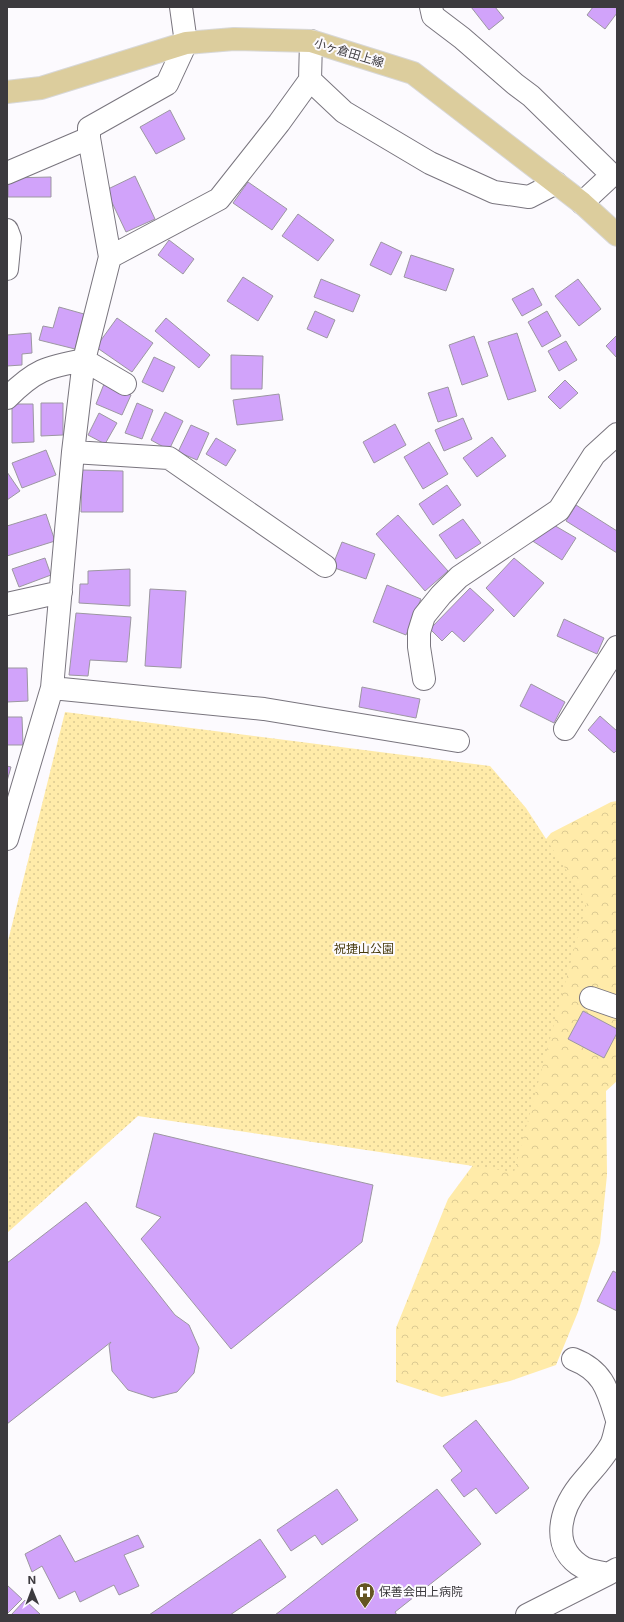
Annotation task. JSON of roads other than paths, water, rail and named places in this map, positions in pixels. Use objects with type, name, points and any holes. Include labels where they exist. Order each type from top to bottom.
[{"type":"main road","name":"小ヶ倉田上線","points":[[7,92],[41,88],[186,43],[234,40],[311,41],[413,73],[582,203],[617,235]]},
{"type":"street","points":[[7,839],[52,688],[73,452],[84,360],[110,257],[89,138],[89,128],[167,84],[186,43],[181,7]]},
{"type":"street","points":[[431,7],[433,16],[462,38],[531,96],[612,175],[582,203]]},
{"type":"street","points":[[110,257],[219,199],[279,123],[310,80],[311,41]]},
{"type":"street","points":[[310,80],[344,112],[430,163],[494,192],[529,197],[556,183]]},
{"type":"street","points":[[7,173],[89,138]]},
{"type":"street","points":[[7,230],[10,238],[7,269]]},
{"type":"street","points":[[7,398],[33,374],[52,366],[84,360],[125,384]]},
{"type":"street","points":[[424,679],[419,647],[419,632],[424,616],[441,594],[459,577],[559,510],[594,455],[617,434]]},
{"type":"street","points":[[73,452],[169,458],[324,566]]},
{"type":"street","points":[[7,604],[61,592]]},
{"type":"street","points":[[565,729],[617,647]]},
{"type":"street","points":[[52,688],[264,709],[458,741]]},
{"type":"street","points":[[591,998],[617,1007]]},
{"type":"street","points":[[573,1359],[587,1364],[599,1376],[610,1398],[617,1420]]},
{"type":"street","points":[[612,1571],[585,1568],[573,1560],[564,1549],[560,1529],[566,1508],[578,1487],[601,1461],[612,1444],[617,1424]]},
{"type":"street","points":[[527,1615],[612,1571]]},
{"type":"place","name":"保善会田上病院","points":[[365,1609]]},
{"type":"park label","name":"祝捷山公園","points":[[364,949]]}]
